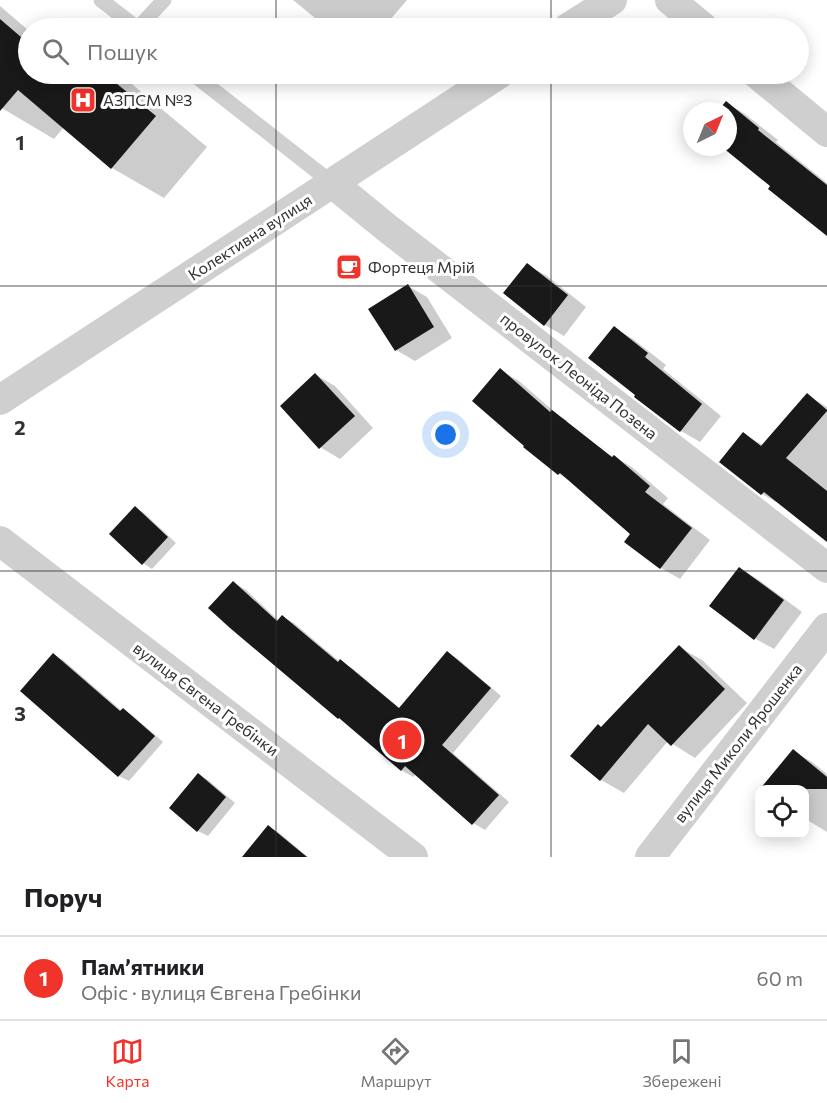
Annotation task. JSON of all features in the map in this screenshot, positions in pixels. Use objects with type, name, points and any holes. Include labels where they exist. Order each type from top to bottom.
[{"type":"street","points":[[584,18],[612,0]]},
{"type":"street","points":[[670,0],[692,18]]},
{"type":"street","name":"Колективна вулиця","points":[[0,400],[484,84]]},
{"type":"street","points":[[769,84],[827,132]]},
{"type":"street","name":"провулок Леоніда Позена","points":[[332,183],[827,568]]},
{"type":"street","name":"вулиця Євгена Гребінки","points":[[0,541],[413,857]]},
{"type":"street","name":"вулиця Миколи Ярошенка","points":[[650,857],[827,628]]},
{"type":"lane","points":[[101,0],[125,18]]},
{"type":"lane","points":[[147,18],[164,0]]},
{"type":"lane","points":[[207,84],[332,183]]},
{"type":"building","name":"АЗПСМ №3","points":[[0,19],[18,34],[18,84],[117,84],[156,116],[111,169],[18,90],[0,111]]},
{"type":"building","points":[[737,110],[759,128],[758,130],[827,185],[827,236],[768,189],[770,186],[733,156],[737,156]]},
{"type":"building","points":[[527,263],[568,295],[544,326],[503,293]]},
{"type":"building","points":[[408,284],[434,327],[395,351],[368,309]]},
{"type":"building","points":[[614,326],[648,353],[645,357],[702,404],[680,432],[588,358]]},
{"type":"building","points":[[500,368],[550,412],[552,410],[612,457],[614,455],[650,486],[645,492],[692,528],[660,569],[624,542],[630,534],[560,473],[558,475],[523,447],[472,401]]},
{"type":"building","points":[[315,373],[355,416],[319,449],[280,406]]},
{"type":"building","points":[[807,393],[827,411],[786,458],[827,491],[827,542],[764,492],[761,495],[719,462],[743,432],[761,446]]},
{"type":"building","points":[[135,506],[168,537],[142,565],[109,534]]},
{"type":"building","points":[[739,567],[784,600],[754,640],[709,606]]},
{"type":"building","points":[[233,581],[277,621],[282,615],[338,662],[340,659],[399,708],[447,651],[491,688],[442,745],[499,795],[472,825],[405,766],[401,771],[208,608]]},
{"type":"building","points":[[679,645],[725,689],[671,746],[648,724],[600,781],[570,756],[598,724],[601,727]]},
{"type":"building","points":[[53,653],[120,711],[123,708],[155,736],[118,777],[20,691]]},
{"type":"building","points":[[793,749],[827,777],[827,789],[809,789],[809,785],[763,785]]},
{"type":"building","points":[[198,773],[226,797],[197,832],[169,808]]},
{"type":"building","points":[[268,825],[307,857],[242,857]]},
{"type":"place","name":"АЗПСМ №3","points":[[83,100]]},
{"type":"place","name":"Фортеця Мрій","points":[[349,267]]},
{"type":"place","name":"Памʼятники","points":[[402,740]]}]
